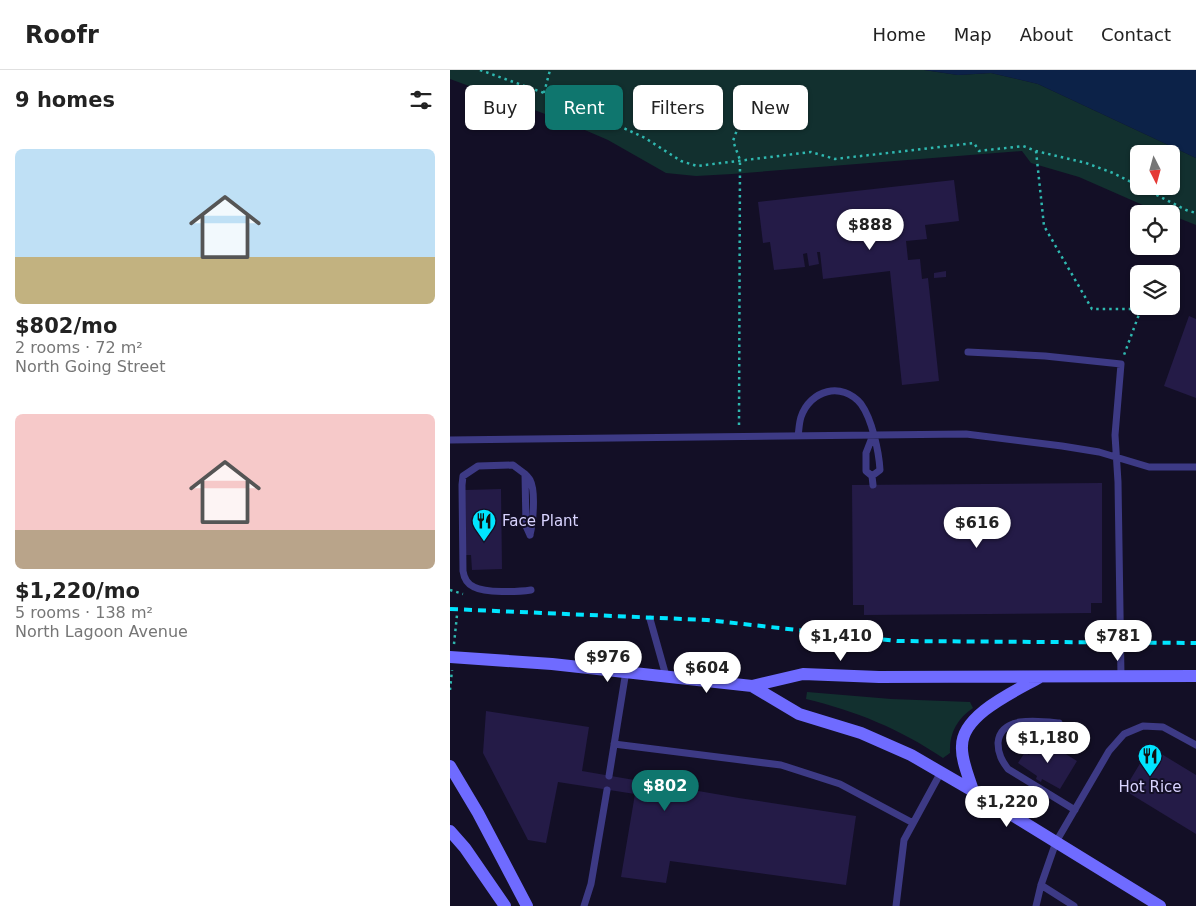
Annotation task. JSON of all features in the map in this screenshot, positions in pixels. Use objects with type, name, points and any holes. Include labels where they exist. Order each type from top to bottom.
[{"type":"main road","points":[[450,658],[552,664],[752,686],[803,674],[879,677],[1196,676]]},
{"type":"main road","points":[[973,790],[962,746],[963,736],[968,726],[988,708],[1041,676]]},
{"type":"main road","points":[[752,686],[798,714],[861,732],[911,755],[973,790],[1160,906]]},
{"type":"main road","points":[[450,766],[478,813],[527,906]]},
{"type":"main road","points":[[450,831],[465,848],[505,906]]},
{"type":"lane","points":[[968,352],[1045,356],[1121,364],[1115,435],[1121,676]]},
{"type":"lane","points":[[798,436],[800,418],[811,399],[825,391],[838,390],[852,395],[861,405],[870,423],[879,452],[880,470],[872,476]]},
{"type":"lane","points":[[450,440],[966,434],[1062,446],[1116,457],[1150,467],[1196,467]]},
{"type":"lane","points":[[872,476],[866,471],[866,453],[873,435]]},
{"type":"lane","points":[[530,535],[526,526],[525,474],[513,465],[478,466],[463,476],[463,571],[468,583],[479,589],[516,592],[530,590]]},
{"type":"lane","points":[[872,476],[872,485]]},
{"type":"lane","points":[[650,619],[666,676]]},
{"type":"lane","points":[[609,776],[626,671]]},
{"type":"lane","points":[[1059,723],[1025,722],[1011,725],[1001,734],[998,748],[1001,760],[1008,769],[1075,810]]},
{"type":"lane","points":[[1036,906],[1056,842],[1109,752],[1124,734],[1144,726],[1164,726],[1196,745]]},
{"type":"lane","points":[[614,744],[781,765],[840,784],[913,823]]},
{"type":"lane","points":[[896,906],[904,840],[941,772]]},
{"type":"lane","points":[[584,906],[591,884],[607,790]]},
{"type":"lane","points":[[1041,885],[1074,906]]},
{"type":"path","points":[[480,70],[561,99],[646,138],[681,161],[697,166],[811,152],[835,159],[974,143],[980,151],[1023,146],[1086,163],[1130,182]]},
{"type":"path","points":[[544,93],[550,70]]},
{"type":"path","points":[[737,130],[733,141],[740,160],[739,437]]},
{"type":"path","points":[[1036,151],[1044,226],[1092,308],[1140,309],[1121,364]]},
{"type":"path","points":[[1157,195],[1196,213]]},
{"type":"green space","points":[[450,70],[924,70],[958,75],[991,73],[1038,84],[1168,145],[1130,145],[1130,195],[1180,195],[1180,151],[1196,158],[1196,225],[1180,219],[1180,205],[1143,205],[1079,177],[1031,163],[1022,151],[732,174],[696,176],[666,173],[608,140],[585,130],[623,130],[623,85],[545,85],[545,114],[535,110],[535,85],[466,85],[450,79]]},
{"type":"green space","points":[[807,692],[891,699],[970,702],[973,708],[955,727],[951,739],[950,753],[943,758],[910,738],[877,722],[842,709],[806,699]]},
{"type":"water","points":[[924,70],[1196,70],[1196,158],[1180,151],[1180,145],[1168,145],[1038,84],[991,73],[958,75]]},
{"type":"building","points":[[954,180],[959,221],[925,225],[927,239],[906,241],[908,260],[920,259],[922,279],[928,278],[939,381],[902,385],[890,271],[823,279],[820,252],[817,252],[819,264],[809,266],[807,253],[803,254],[805,267],[774,270],[770,242],[763,243],[758,202]]},
{"type":"building","points":[[946,271],[946,277],[934,278],[934,273]]},
{"type":"building","points":[[1189,316],[1196,319],[1196,398],[1164,386]]},
{"type":"building","points":[[1102,483],[1102,603],[1091,603],[1091,613],[864,615],[864,605],[853,605],[852,485]]},
{"type":"building","name":"Face Plant","points":[[501,489],[502,569],[472,570],[471,555],[466,555],[465,490]]},
{"type":"building","points":[[486,711],[589,727],[582,771],[856,816],[846,885],[670,861],[666,883],[621,877],[635,794],[558,782],[546,843],[528,840],[483,753]]},
{"type":"building","points":[[1040,738],[1077,761],[1060,789],[1042,779],[1041,782],[1036,779],[1037,776],[1018,763],[1025,752],[1029,755]]},
{"type":"building","points":[[1150,747],[1196,775],[1196,834],[1124,790]]},
{"type":"railway","points":[[450,609],[707,620],[897,641],[1196,643]]},
{"type":"place","name":"Face Plant","points":[[484,542]]},
{"type":"place","name":"Hot Rice","points":[[1150,777]]}]
